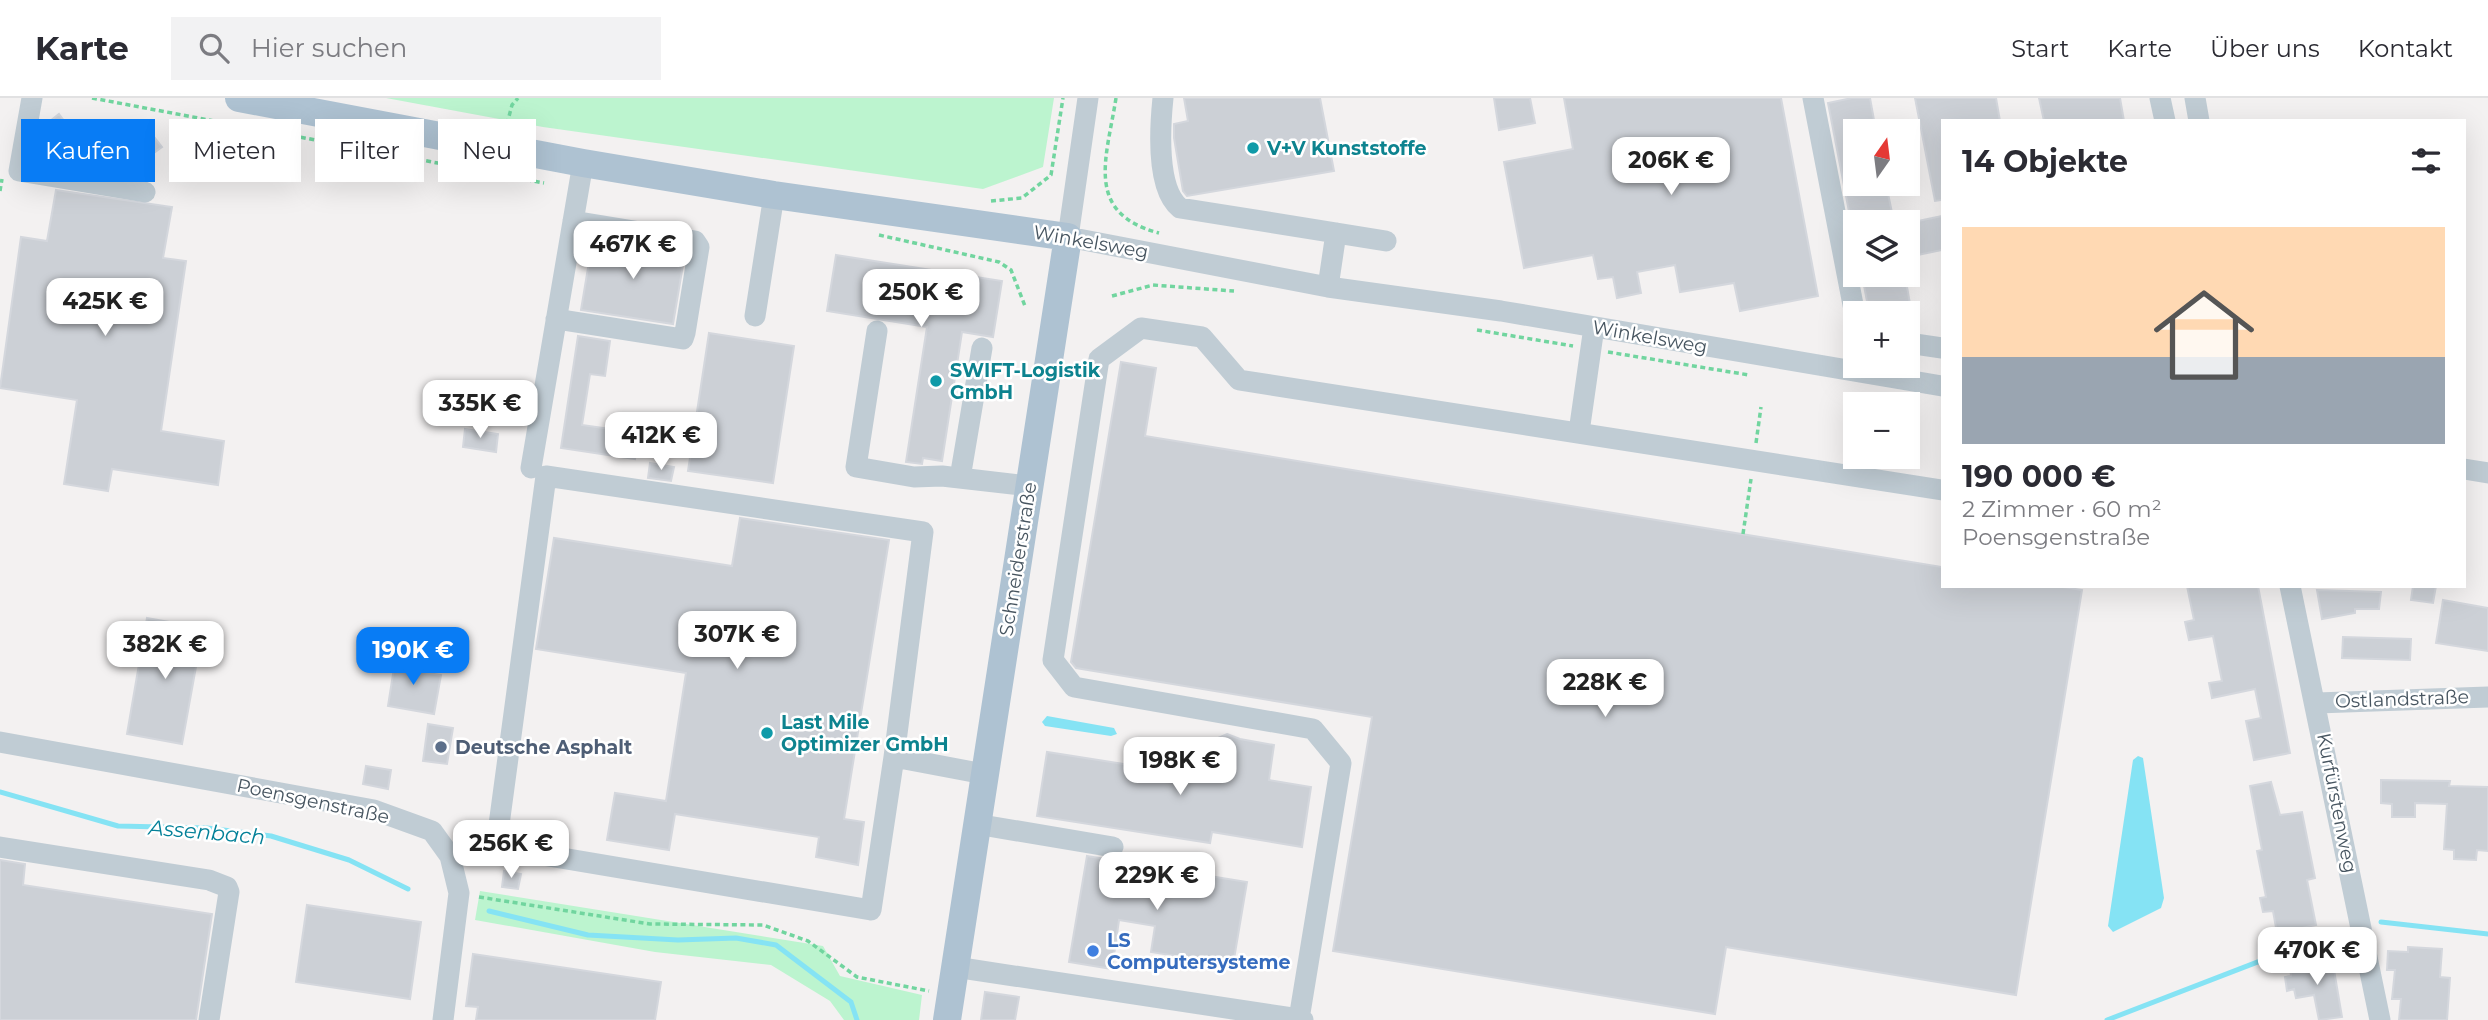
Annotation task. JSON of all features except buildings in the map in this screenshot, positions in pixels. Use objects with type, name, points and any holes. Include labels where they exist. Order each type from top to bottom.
[{"type":"main road","name":"Winkelsweg","points":[[239,98],[583,163],[774,195],[1068,237]]},
{"type":"main road","name":"Schneiderstraße","points":[[949,1007],[1068,237]]},
{"type":"street","points":[[32,98],[19,171],[145,192]]},
{"type":"street","name":"Schneiderstraße","points":[[1068,237],[1088,98]]},
{"type":"street","points":[[1163,98],[1160,125],[1166,191],[1180,208],[1386,241]]},
{"type":"street","points":[[1813,98],[1852,301]]},
{"type":"street","points":[[2160,98],[2165,119]]},
{"type":"street","points":[[2195,98],[2199,119]]},
{"type":"street","points":[[531,468],[583,163]]},
{"type":"street","points":[[755,316],[774,195]]},
{"type":"street","points":[[556,319],[683,339],[685,333],[699,247],[695,241],[573,222]]},
{"type":"street","points":[[1328,287],[1336,233]]},
{"type":"street","name":"Winkelsweg","points":[[1068,237],[1592,338],[1843,367]]},
{"type":"street","points":[[955,967],[1301,1020],[1340,763],[1313,729],[1074,687],[1053,660],[1099,359],[1141,328],[1202,337],[1239,380],[1941,490]]},
{"type":"street","points":[[877,331],[856,467],[914,477],[960,478],[1029,486]]},
{"type":"street","points":[[1579,432],[1592,338]]},
{"type":"street","points":[[1920,345],[1941,348]]},
{"type":"street","points":[[960,478],[982,348]]},
{"type":"street","name":"Winkelsweg","points":[[1904,378],[1941,386]]},
{"type":"street","points":[[2466,469],[2488,473]]},
{"type":"street","points":[[546,476],[923,532],[894,757],[871,910],[496,847],[546,476]]},
{"type":"street","name":"Kurfürstenweg","points":[[2290,588],[2381,1020]]},
{"type":"street","name":"Ostlandstraße","points":[[2316,703],[2488,697]]},
{"type":"street","name":"Poensgenstraße","points":[[0,742],[374,810],[432,831],[450,856],[459,893],[443,1020]]},
{"type":"street","points":[[894,757],[984,774]]},
{"type":"street","points":[[976,824],[1113,847]]},
{"type":"street","points":[[0,847],[209,880],[226,887],[229,892],[209,1020]]},
{"type":"path","points":[[92,98],[544,183]]},
{"type":"path","points":[[508,119],[512,105],[518,98]]},
{"type":"path","points":[[983,202],[1022,198],[1051,175],[1063,98]]},
{"type":"path","points":[[1116,98],[1103,183],[1125,220],[1165,234]]},
{"type":"path","points":[[1112,296],[1153,285],[1243,292]]},
{"type":"path","points":[[1470,328],[1592,338],[1755,376]]},
{"type":"path","points":[[459,893],[650,924],[763,925],[808,941],[857,977],[949,1007]]},
{"type":"green space","points":[[386,98],[1054,98],[1043,167],[983,189],[543,127],[536,126],[536,119],[500,119]]},
{"type":"green space","points":[[480,891],[823,946],[840,976],[922,995],[919,1020],[844,1020],[830,1001],[771,965],[655,952],[475,920]]},
{"type":"water","points":[[1047,716],[1114,728],[1117,734],[1111,736],[1045,726],[1042,722]]},
{"type":"water","points":[[2138,756],[2143,758],[2164,898],[2161,908],[2113,932],[2108,926],[2133,760]]},
{"type":"waterway","name":"Assenbach","points":[[0,792],[118,826],[207,828],[271,836],[349,860],[408,889]]},
{"type":"waterway","name":"Assenbach","points":[[489,911],[588,935],[678,940],[736,938],[776,945],[851,1002],[857,1020]]},
{"type":"waterway","name":"Assenbach","points":[[2381,922],[2488,934]]},
{"type":"waterway","name":"Assenbach","points":[[2107,1020],[2338,931]]},
{"type":"place","name":"V+V Kunststoffe","points":[[1253,148]]},
{"type":"place","name":"SWIFT-Logistik GmbH","points":[[936,381]]},
{"type":"place","name":"Last Mile Optimizer GmbH","points":[[767,733]]},
{"type":"place","name":"Deutsche Asphalt","points":[[441,747]]},
{"type":"place","name":"LS Computersysteme","points":[[1093,951]]}]
